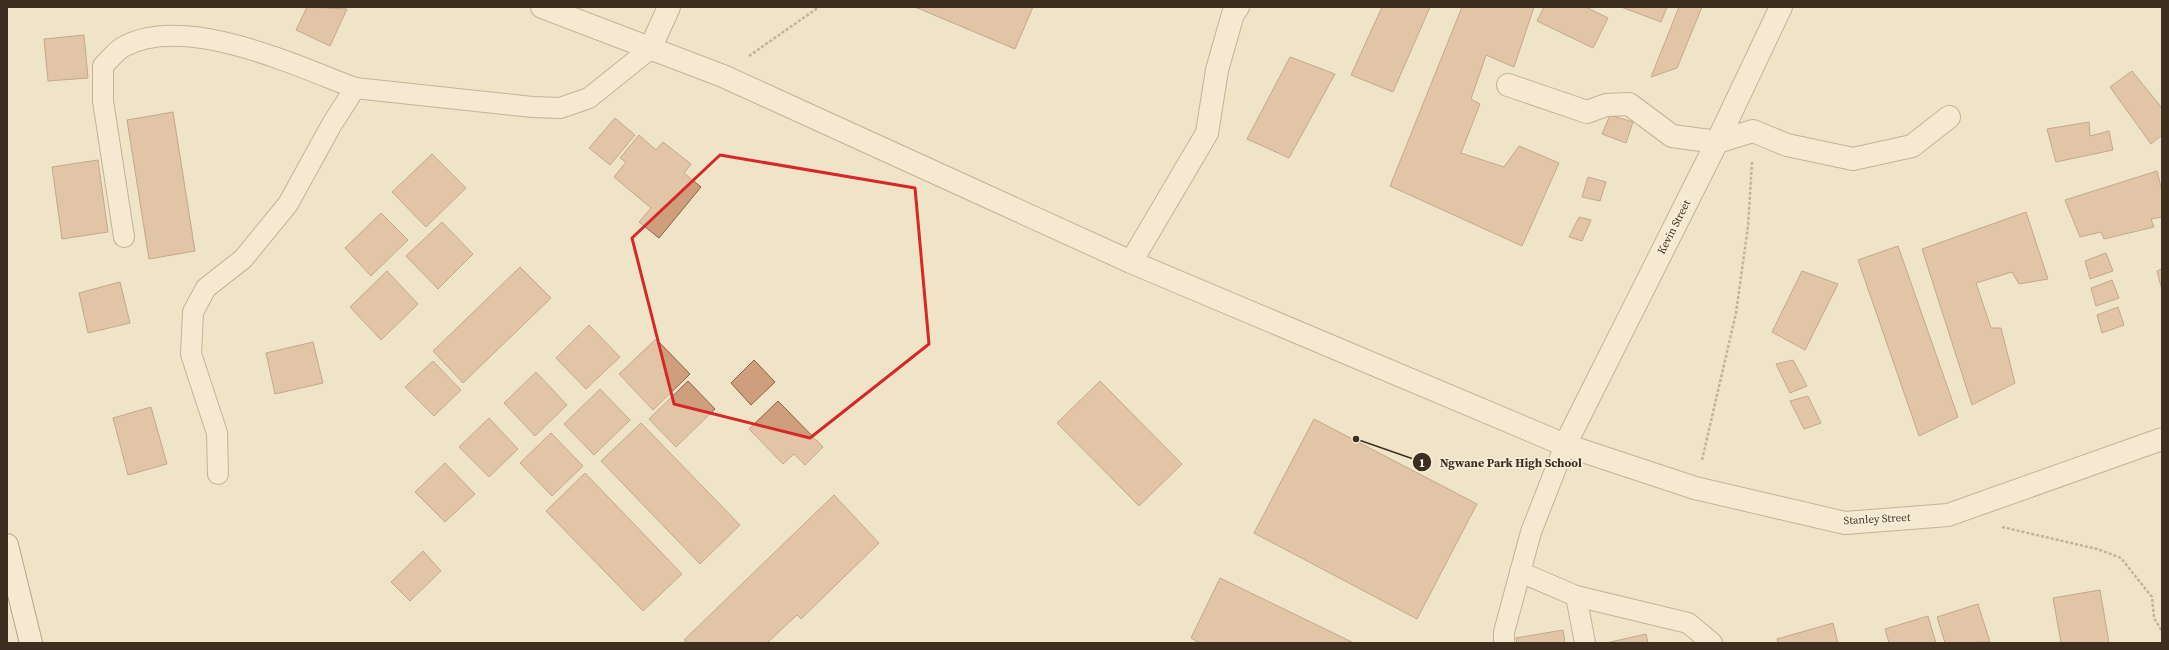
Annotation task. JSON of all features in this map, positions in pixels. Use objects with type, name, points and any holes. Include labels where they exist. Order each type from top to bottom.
[{"type":"street","name":"Stanley Street","points":[[542,7],[723,76],[1131,262],[1565,446],[1695,488],[1845,523],[1948,515],[2162,440]]},
{"type":"street","points":[[650,49],[669,7]]},
{"type":"street","points":[[1131,262],[1208,133],[1217,70],[1233,14],[1238,7]]},
{"type":"street","name":"Kevin Street","points":[[1565,446],[1717,142],[1780,7]]},
{"type":"street","points":[[1508,86],[1587,112],[1606,105],[1629,104],[1672,136],[1717,142],[1753,131],[1788,145],[1853,159],[1912,146],[1949,117]]},
{"type":"street","points":[[7,545],[32,643]]},
{"type":"lane","points":[[124,237],[103,101],[103,66],[122,48],[148,38],[191,37],[252,49],[355,88],[532,107],[560,108],[589,98],[650,49]]},
{"type":"lane","points":[[218,474],[218,433],[191,354],[194,312],[206,288],[243,259],[288,204],[332,124],[355,88]]},
{"type":"lane","points":[[1504,643],[1504,632],[1531,532],[1565,446]]},
{"type":"lane","points":[[1520,572],[1576,596],[1688,623],[1712,643]]},
{"type":"lane","points":[[1576,596],[1585,643]]},
{"type":"path","points":[[723,76],[769,40],[819,7]]},
{"type":"path","points":[[1695,488],[1736,313],[1748,226],[1753,131]]},
{"type":"path","points":[[2000,527],[2097,549],[2121,558],[2152,597],[2154,618],[2162,631]]},
{"type":"highlighted area","points":[[720,155],[915,188],[929,344],[810,438],[674,404],[632,238]]},
{"type":"building","points":[[307,7],[347,9],[330,46],[296,30]]},
{"type":"building","points":[[915,7],[1033,7],[1015,49]]},
{"type":"building","points":[[1382,7],[1430,7],[1393,92],[1351,75]]},
{"type":"building","points":[[1462,7],[1534,7],[1514,67],[1486,55],[1471,99],[1480,104],[1461,153],[1504,167],[1519,146],[1559,163],[1522,246],[1390,186]]},
{"type":"building","points":[[1544,7],[1586,7],[1608,18],[1593,48],[1537,21]]},
{"type":"building","points":[[1621,7],[1667,7],[1661,22]]},
{"type":"building","points":[[1679,7],[1702,7],[1677,68],[1651,77]]},
{"type":"building","points":[[84,35],[88,78],[48,81],[44,39]]},
{"type":"building","points":[[1290,57],[1335,74],[1289,158],[1247,139]]},
{"type":"building","points":[[2132,71],[2162,108],[2162,135],[2151,144],[2110,87]]},
{"type":"building","points":[[173,112],[195,251],[149,259],[127,120]]},
{"type":"building","points":[[1610,115],[1633,122],[1626,143],[1602,134]]},
{"type":"building","points":[[615,118],[635,135],[610,165],[589,148]]},
{"type":"building","points":[[2089,122],[2090,136],[2109,131],[2113,150],[2056,162],[2047,129]]},
{"type":"building","points":[[639,135],[656,150],[663,142],[691,164],[684,173],[701,187],[659,238],[639,222],[651,208],[614,177],[626,162],[620,158]]},
{"type":"building","points":[[432,154],[466,188],[426,227],[392,192]]},
{"type":"building","points":[[98,160],[108,232],[62,239],[52,167]]},
{"type":"building","points":[[2157,171],[2162,191],[2162,217],[2151,219],[2154,227],[2104,239],[2101,232],[2080,237],[2065,200]]},
{"type":"building","points":[[1588,177],[1606,182],[1600,201],[1582,197]]},
{"type":"building","points":[[2026,212],[2048,279],[2019,284],[2012,272],[1976,283],[1991,328],[2001,328],[2015,383],[1972,405],[1922,249]]},
{"type":"building","points":[[381,213],[408,240],[371,276],[345,248]]},
{"type":"building","points":[[1579,217],[1591,220],[1582,241],[1569,237]]},
{"type":"building","points":[[442,222],[473,254],[438,289],[406,256]]},
{"type":"building","points":[[1898,246],[1958,417],[1919,436],[1858,260]]},
{"type":"building","points":[[2106,253],[2113,271],[2090,279],[2085,261]]},
{"type":"building","points":[[520,267],[551,298],[463,383],[433,351]]},
{"type":"building","points":[[2162,269],[2162,290],[2157,271]]},
{"type":"building","points":[[387,271],[418,304],[381,340],[350,307]]},
{"type":"building","points":[[1802,271],[1838,284],[1805,350],[1772,332]]},
{"type":"building","points":[[2112,280],[2119,298],[2096,306],[2091,288]]},
{"type":"building","points":[[120,282],[130,323],[88,333],[79,293]]},
{"type":"building","points":[[2118,307],[2124,325],[2102,333],[2097,315]]},
{"type":"building","points":[[589,325],[620,357],[586,389],[556,358]]},
{"type":"building","points":[[656,339],[690,374],[653,410],[619,374]]},
{"type":"building","points":[[313,342],[323,383],[275,394],[266,353]]},
{"type":"building","points":[[754,360],[775,382],[751,405],[731,383]]},
{"type":"building","points":[[1793,360],[1807,386],[1790,393],[1776,364]]},
{"type":"building","points":[[433,361],[461,390],[434,416],[405,387]]},
{"type":"building","points":[[536,372],[567,405],[535,436],[504,403]]},
{"type":"building","points":[[688,381],[715,409],[676,447],[649,419]]},
{"type":"building","points":[[1100,381],[1182,464],[1139,506],[1057,423]]},
{"type":"building","points":[[600,389],[630,420],[594,455],[564,424]]},
{"type":"building","points":[[1808,396],[1821,423],[1804,429],[1790,401]]},
{"type":"building","points":[[778,401],[823,447],[805,465],[794,454],[783,464],[749,429]]},
{"type":"building","points":[[151,407],[167,464],[128,475],[113,418]]},
{"type":"building","points":[[489,418],[518,449],[489,477],[459,447]]},
{"type":"building","points":[[1314,419],[1477,504],[1417,619],[1254,533]]},
{"type":"building","points":[[641,423],[740,525],[700,564],[601,461]]},
{"type":"building","points":[[551,433],[583,466],[552,496],[520,463]]},
{"type":"building","points":[[445,463],[475,494],[445,522],[415,492]]},
{"type":"building","points":[[585,473],[682,574],[643,611],[546,511]]},
{"type":"building","points":[[834,495],[879,543],[801,619],[797,615],[767,643],[688,643],[684,640]]},
{"type":"building","points":[[423,551],[441,571],[410,601],[391,582]]},
{"type":"building","points":[[1220,578],[1354,643],[1200,643],[1191,638]]},
{"type":"building","points":[[2100,590],[2109,643],[2061,643],[2053,598]]},
{"type":"building","points":[[1978,604],[1990,642],[1945,643],[1937,617]]},
{"type":"building","points":[[1928,616],[1936,643],[1889,643],[1885,629]]},
{"type":"building","points":[[1833,623],[1838,643],[1778,643],[1777,639]]},
{"type":"building","points":[[1563,630],[1565,643],[1517,643],[1516,638]]},
{"type":"building","points":[[1646,634],[1648,643],[1606,643]]},
{"type":"place","name":"Ngwane Park High School","points":[[1356,439]]}]
